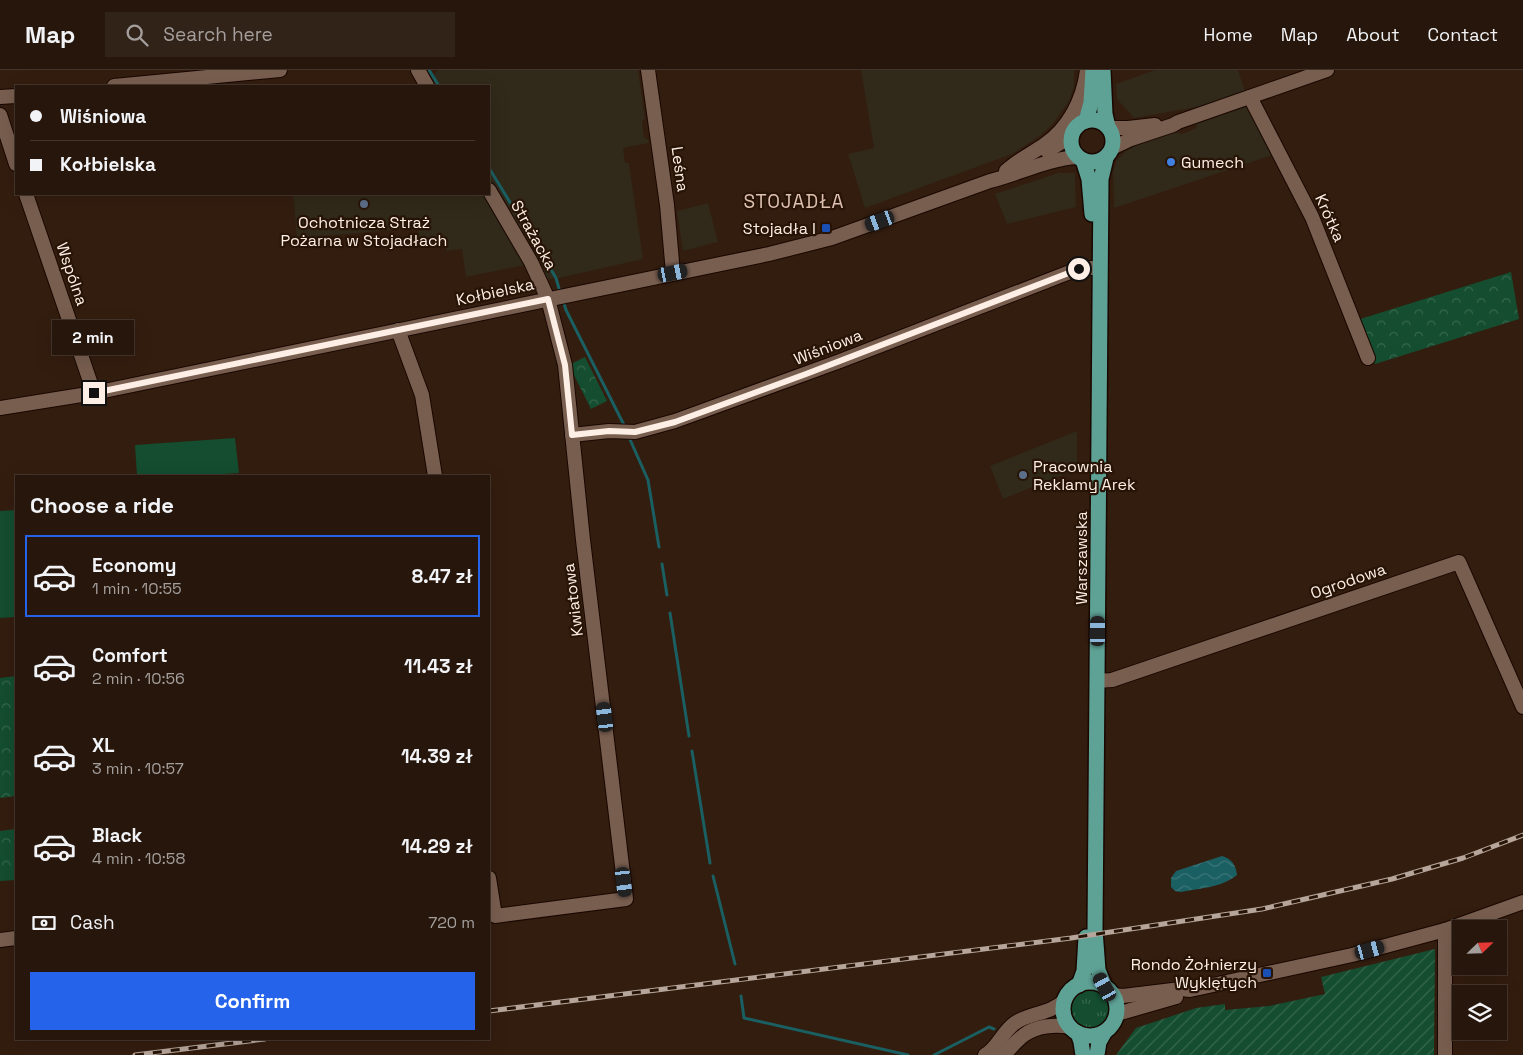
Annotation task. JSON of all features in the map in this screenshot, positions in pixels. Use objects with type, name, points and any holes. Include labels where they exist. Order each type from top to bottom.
[{"type":"main road","points":[[1086,121],[1091,103],[1093,70]]},
{"type":"main road","points":[[1103,70],[1104,114],[1114,141],[1109,153],[1096,162],[1080,158],[1072,147],[1072,136],[1077,126],[1086,121],[1099,121],[1108,127]]},
{"type":"main road","name":"Warszawska","points":[[1109,153],[1101,179],[1095,946],[1098,970],[1109,991]]},
{"type":"main road","name":"Warszawska","points":[[1079,985],[1084,970],[1086,943],[1092,268],[1092,206],[1088,174],[1080,158]]},
{"type":"main road","points":[[1083,1055],[1081,1042],[1064,1016],[1065,1000],[1069,992],[1079,985],[1091,982],[1109,991],[1117,1006],[1117,1014],[1110,1028],[1104,1033],[1099,1042],[1097,1055]]},
{"type":"main road","points":[[1074,1030],[1088,1037],[1104,1033]]},
{"type":"street","points":[[124,85],[280,70]]},
{"type":"street","points":[[418,70],[426,85]]},
{"type":"street","name":"Leśna","points":[[648,70],[667,206],[673,273]]},
{"type":"street","points":[[1006,171],[1016,161],[1051,140],[1069,121],[1082,93],[1087,70]]},
{"type":"street","points":[[1109,153],[1123,142],[1327,70]]},
{"type":"street","points":[[0,97],[15,96]]},
{"type":"street","name":"Krótka","points":[[1250,97],[1312,217],[1368,358]]},
{"type":"street","points":[[0,115],[3,132],[15,162]]},
{"type":"street","points":[[1108,127],[1128,128],[1178,122]]},
{"type":"street","name":"Kołbielska","points":[[990,181],[1006,171],[1054,148],[1072,136]]},
{"type":"street","name":"Kołbielska","points":[[0,408],[94,393],[769,254],[832,238],[1058,158],[1080,158]]},
{"type":"street","name":"Strażacka","points":[[490,192],[530,262],[556,297]]},
{"type":"street","name":"Wspólna","points":[[26,195],[94,393]]},
{"type":"street","name":"Wiśniowa","points":[[572,435],[609,431],[629,433],[675,422],[738,400],[1070,272],[1083,268],[1092,268]]},
{"type":"street","name":"Kwiatowa","points":[[490,891],[495,916],[626,899],[556,297]]},
{"type":"street","points":[[398,330],[422,395],[435,475]]},
{"type":"street","name":"Ogrodowa","points":[[1098,681],[1112,680],[1459,562],[1523,707]]},
{"type":"street","points":[[1109,991],[1123,996],[1182,989],[1190,990],[1352,955],[1445,930],[1523,902]]},
{"type":"street","points":[[1445,930],[1445,1055]]},
{"type":"street","points":[[0,940],[15,938]]},
{"type":"street","points":[[1117,1014],[1183,995],[1190,990]]},
{"type":"street","points":[[985,1055],[992,1050],[1014,1024],[1028,1017],[1052,1010],[1065,1000]]},
{"type":"street","points":[[1003,1055],[1019,1039],[1030,1032],[1054,1026],[1074,1030]]},
{"type":"shaded area","points":[[438,70],[638,70],[645,119],[642,121],[644,137],[649,143],[623,148],[625,163],[629,163],[643,259],[559,278],[546,279],[490,182],[490,85],[430,85],[428,81]]},
{"type":"shaded area","points":[[861,70],[1074,70],[1074,87],[1069,101],[1053,124],[1041,135],[1012,154],[865,208],[848,154],[874,148]]},
{"type":"shaded area","points":[[1155,70],[1238,70],[1245,91],[1202,106],[1134,118],[1117,99],[1116,84]]},
{"type":"shaded area","points":[[1247,105],[1276,154],[1114,208],[1113,172],[1117,160],[1126,151],[1137,145],[1137,142],[1170,131],[1182,134],[1196,128],[1197,122]]},
{"type":"shaded area","points":[[1058,173],[1075,173],[1076,207],[1007,224],[995,194]]},
{"type":"shaded area","points":[[293,195],[487,195],[525,265],[466,277],[462,249],[446,251],[445,243],[419,246],[418,228],[297,238]]},
{"type":"shaded area","points":[[708,203],[718,242],[683,251],[677,211]]},
{"type":"shaded area","points":[[1077,431],[1077,469],[1003,499],[990,466]]},
{"type":"green space","points":[[1511,272],[1519,319],[1375,364],[1357,320]]},
{"type":"green space","points":[[585,357],[607,401],[591,409],[569,365]]},
{"type":"green space","points":[[235,438],[239,473],[137,475],[135,445]]},
{"type":"green space","points":[[15,510],[15,617],[0,618],[0,511]]},
{"type":"green space","points":[[15,676],[15,796],[0,798],[0,678]]},
{"type":"green space","points":[[15,829],[15,880],[0,881],[0,831]]},
{"type":"green space","points":[[1435,949],[1434,1055],[1116,1055],[1136,1028],[1196,1008],[1225,1004],[1225,1010],[1269,1006],[1325,994],[1321,977]]},
{"type":"green space","points":[[1090,988],[1102,992],[1108,998],[1112,1010],[1108,1022],[1102,1028],[1090,1032],[1078,1028],[1072,1022],[1068,1010],[1072,998],[1078,992]]},
{"type":"water","points":[[1222,856],[1231,861],[1236,868],[1237,875],[1231,879],[1210,887],[1181,892],[1175,891],[1171,887],[1171,878],[1176,871]]},
{"type":"waterway","points":[[429,70],[438,85]]},
{"type":"waterway","points":[[490,170],[556,278],[560,292]]},
{"type":"waterway","points":[[563,300],[566,310],[625,427]]},
{"type":"waterway","points":[[628,435],[648,480],[659,547]]},
{"type":"waterway","points":[[662,564],[667,595]]},
{"type":"waterway","points":[[670,613],[689,736]]},
{"type":"waterway","points":[[692,751],[710,863]]},
{"type":"waterway","points":[[713,876],[735,964]]},
{"type":"waterway","points":[[741,996],[744,1018],[908,1055]]},
{"type":"waterway","points":[[934,1055],[989,1027],[994,1029]]},
{"type":"railway","points":[[490,1011],[1071,938],[1262,909],[1392,879],[1463,858],[1523,835]]},
{"type":"railway","points":[[135,1055],[257,1040]]},
{"type":"place","name":"Gumech","points":[[1171,162]]},
{"type":"place","name":"Ochotnicza Straż Pożarna w Stojadłach","points":[[364,204]]},
{"type":"place","name":"Stojadła I","points":[[826,228]]},
{"type":"place","name":"Pracownia Reklamy Arek","points":[[1023,475]]},
{"type":"place","name":"Rondo Żołnierzy Wyklętych","points":[[1267,973]]},
{"type":"district","name":"STOJADŁA","points":[[794,201]]},
{"type":"route","points":[[94,393],[548,299],[565,365],[572,435],[609,431],[635,432],[675,422],[738,400],[1079,269]]}]
